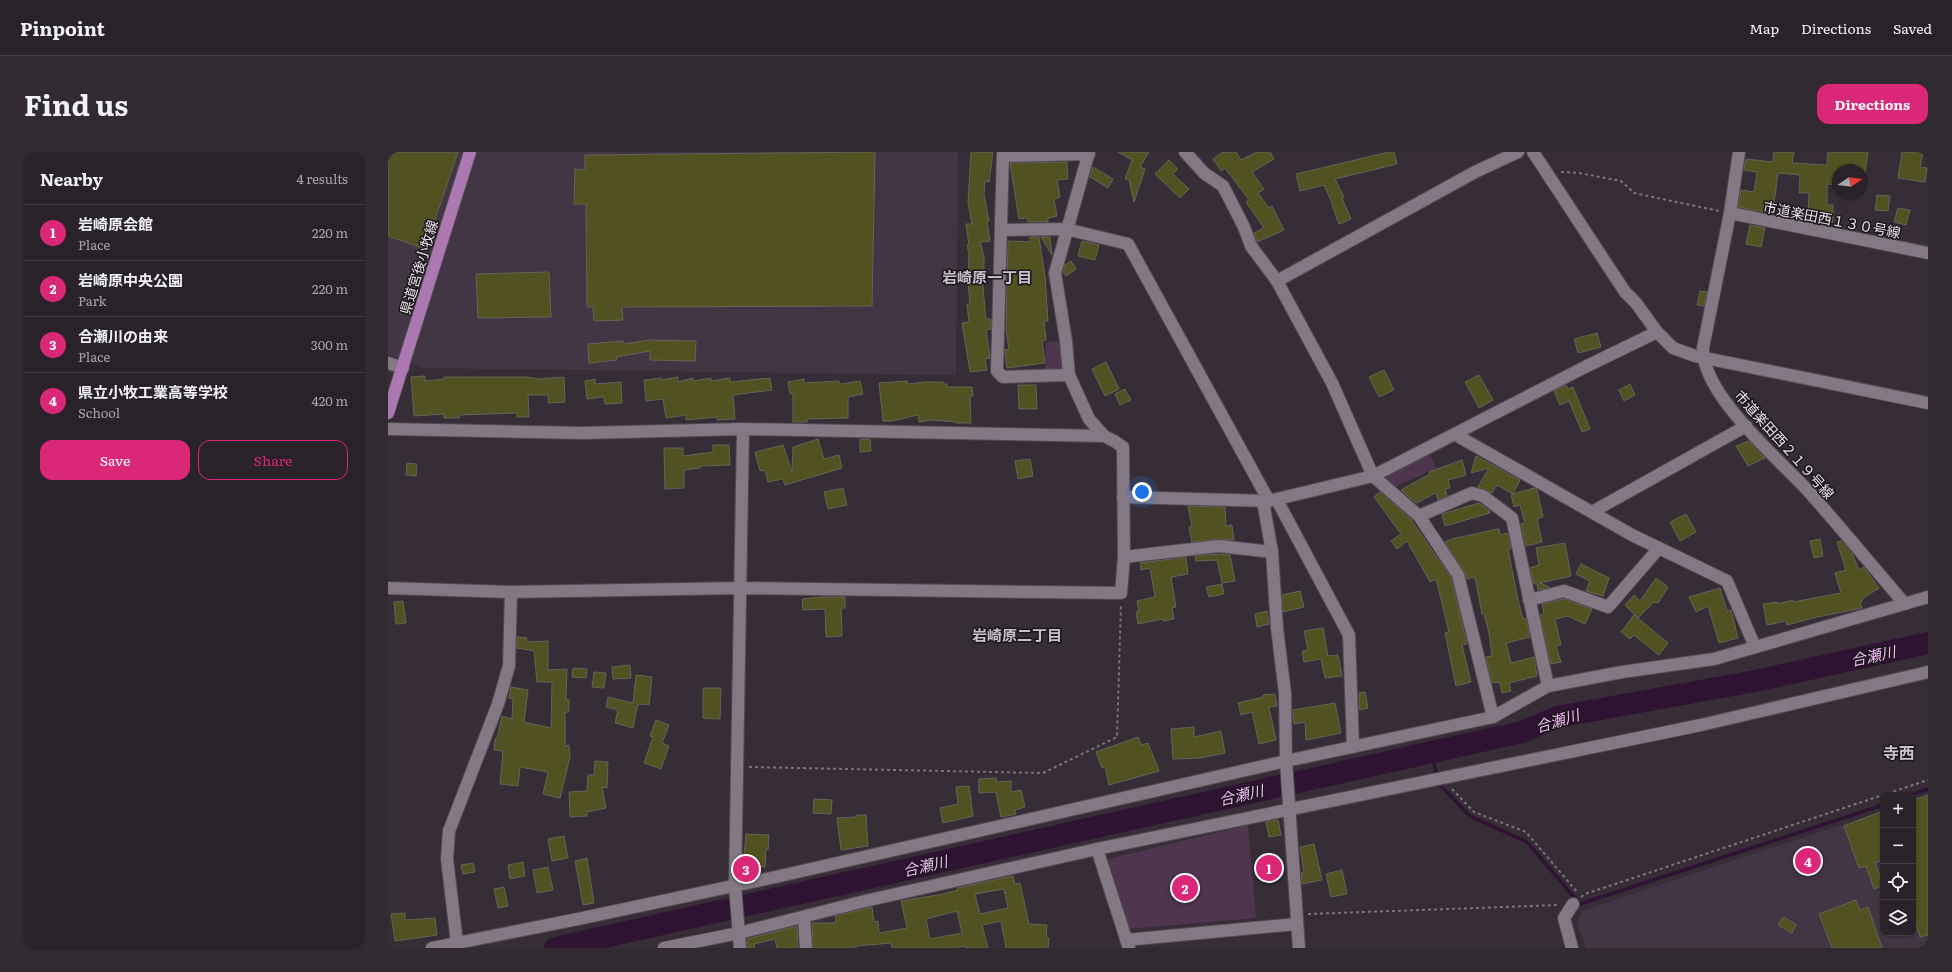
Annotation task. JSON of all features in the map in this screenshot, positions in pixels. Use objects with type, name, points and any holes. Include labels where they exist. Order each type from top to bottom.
[{"type":"main road","name":"県道宮後小牧線","points":[[388,413],[470,152]]},
{"type":"street","points":[[1185,152],[1204,173],[1223,186],[1244,227],[1251,246],[1277,281],[1332,383],[1373,476],[1419,516],[1458,575],[1493,717]]},
{"type":"street","points":[[1533,152],[1548,172],[1582,227],[1599,250],[1616,281],[1636,303],[1657,332],[1673,348],[1704,357],[1928,403]]},
{"type":"street","name":"市道楽田西２１９号線","points":[[1739,152],[1730,211],[1704,348],[1706,367],[1725,401],[1746,426],[1809,493],[1905,604]]},
{"type":"street","points":[[1069,375],[1003,377],[997,372],[1003,154],[1089,153],[1066,229],[1055,273],[1066,341],[1069,375],[1089,419],[1104,436]]},
{"type":"street","points":[[1277,281],[1475,172],[1514,153]]},
{"type":"street","name":"市道楽田西１３０号線","points":[[1730,211],[1928,253]]},
{"type":"street","points":[[1002,230],[1066,229],[1128,244],[1270,501],[1349,635],[1353,747]]},
{"type":"street","points":[[1123,497],[1270,501],[1373,476],[1456,435],[1585,367],[1657,332]]},
{"type":"street","points":[[388,363],[403,368]]},
{"type":"street","points":[[1592,512],[1746,426]]},
{"type":"street","points":[[388,429],[582,433],[743,429],[1104,436],[1114,440],[1123,447],[1124,557],[1121,593],[739,588],[511,592],[388,588]]},
{"type":"street","points":[[740,948],[735,886],[739,588],[743,429]]},
{"type":"street","points":[[1456,435],[1592,512],[1659,548],[1727,581],[1755,647]]},
{"type":"street","points":[[1419,516],[1472,493],[1483,496],[1512,518],[1548,686]]},
{"type":"street","points":[[1270,501],[1277,628],[1285,693],[1288,809],[1298,948]]},
{"type":"street","points":[[1124,557],[1219,546],[1272,552]]},
{"type":"street","points":[[1530,600],[1564,590],[1608,607],[1659,548]]},
{"type":"street","points":[[457,943],[447,859],[449,832],[498,704],[509,666],[511,592]]},
{"type":"street","points":[[432,948],[735,886],[1286,765],[1353,747],[1493,717],[1548,686],[1622,672],[1714,659],[1928,597]]},
{"type":"street","points":[[664,948],[739,929],[804,917],[1097,849],[1701,725],[1928,672]]},
{"type":"street","points":[[1097,849],[1127,944],[1296,920]]},
{"type":"street","points":[[1572,948],[1564,918],[1577,901]]},
{"type":"street","points":[[804,917],[806,948]]},
{"type":"path","points":[[1548,172],[1579,173],[1621,181],[1634,193],[1730,211]]},
{"type":"path","points":[[737,767],[1043,773],[1117,737],[1121,593]]},
{"type":"path","points":[[1441,778],[1474,812],[1526,832],[1577,901]]},
{"type":"path","points":[[1296,920],[1577,901],[1585,894],[1928,780]]},
{"type":"shaded area","points":[[388,152],[958,152],[956,375],[423,368],[388,354]]},
{"type":"shaded area","points":[[1064,341],[1066,372],[1045,375],[1046,342]]},
{"type":"shaded area","points":[[1428,451],[1436,468],[1392,488],[1380,475]]},
{"type":"shaded area","points":[[1928,796],[1928,948],[1586,948],[1577,923],[1582,911],[1880,812],[1880,936],[1916,936],[1916,800]]},
{"type":"shaded area","points":[[1248,825],[1256,918],[1129,929],[1108,859]]},
{"type":"building","points":[[388,152],[458,152],[425,249],[388,236]]},
{"type":"building","points":[[875,152],[872,306],[622,307],[623,320],[594,321],[593,307],[587,307],[586,204],[574,204],[575,169],[585,170],[585,155]]},
{"type":"building","points":[[971,152],[993,152],[989,182],[985,181],[984,194],[989,221],[987,222],[990,241],[980,242],[984,256],[984,278],[982,278],[986,319],[991,319],[991,329],[986,330],[990,358],[985,359],[987,370],[970,372],[962,323],[969,322],[967,304],[970,304],[968,281],[969,254],[967,245],[969,245],[966,224],[972,224],[968,203]]},
{"type":"building","points":[[1118,152],[1149,152],[1140,167],[1145,169],[1134,202],[1129,180],[1125,179],[1132,160]]},
{"type":"building","points":[[1223,152],[1236,152],[1241,160],[1257,152],[1270,152],[1274,159],[1252,172],[1264,189],[1258,193],[1269,208],[1272,206],[1284,230],[1257,242],[1254,233],[1264,228],[1246,202],[1249,200],[1225,168],[1221,171],[1213,159]]},
{"type":"building","points":[[1394,152],[1397,164],[1335,179],[1344,197],[1342,198],[1351,219],[1339,224],[1333,205],[1324,185],[1300,191],[1296,174]]},
{"type":"building","points":[[1774,152],[1794,152],[1792,163],[1827,165],[1828,152],[1868,152],[1866,164],[1832,164],[1832,184],[1827,184],[1827,205],[1833,205],[1833,222],[1808,221],[1809,193],[1799,193],[1800,175],[1778,173],[1773,211],[1768,211],[1768,213],[1738,207],[1741,190],[1754,192],[1757,172],[1744,170],[1746,159],[1773,162]]},
{"type":"building","points":[[1902,152],[1923,152],[1920,167],[1927,168],[1925,182],[1898,178]]},
{"type":"building","points":[[1169,160],[1178,169],[1173,174],[1189,189],[1180,198],[1155,174]]},
{"type":"building","points":[[1067,162],[1068,179],[1057,180],[1060,197],[1054,199],[1057,216],[1048,218],[1048,222],[1028,222],[1027,218],[1019,219],[1010,163]]},
{"type":"building","points":[[1093,167],[1113,179],[1108,188],[1090,177]]},
{"type":"building","points":[[1877,195],[1890,196],[1888,211],[1875,210]]},
{"type":"building","points":[[1898,208],[1910,210],[1906,225],[1894,222]]},
{"type":"building","points":[[1750,225],[1765,228],[1761,247],[1746,244]]},
{"type":"building","points":[[1030,237],[1039,237],[1045,276],[1048,321],[1044,321],[1046,340],[1042,341],[1045,363],[1007,368],[1005,350],[1009,349],[1006,329],[1008,241],[1030,242]]},
{"type":"building","points":[[1041,237],[1050,237],[1052,255]]},
{"type":"building","points":[[1082,241],[1099,245],[1095,260],[1078,256]]},
{"type":"building","points":[[1071,261],[1076,269],[1066,276],[1063,272],[1065,265]]},
{"type":"building","points":[[549,272],[551,317],[478,318],[476,274]]},
{"type":"building","points":[[1700,291],[1707,292],[1704,306],[1697,305]]},
{"type":"building","points":[[1597,333],[1601,347],[1578,353],[1574,339]]},
{"type":"building","points":[[648,340],[696,341],[695,361],[650,360],[650,351],[616,357],[617,360],[589,363],[588,344],[623,341],[624,344]]},
{"type":"building","points":[[1106,362],[1119,389],[1105,396],[1092,369]]},
{"type":"building","points":[[1384,370],[1394,390],[1379,397],[1369,377]]},
{"type":"building","points":[[1479,375],[1493,400],[1479,408],[1465,382]]},
{"type":"building","points":[[425,376],[425,381],[444,379],[444,377],[527,377],[539,379],[564,377],[565,402],[548,403],[548,395],[528,395],[529,417],[517,417],[517,413],[459,415],[459,418],[444,418],[444,414],[414,416],[411,377]]},
{"type":"building","points":[[678,377],[678,382],[693,378],[693,381],[711,378],[711,381],[730,378],[730,382],[770,378],[772,390],[733,395],[735,419],[717,420],[717,417],[686,420],[686,415],[666,418],[663,399],[646,401],[644,380],[662,378],[662,380]]},
{"type":"building","points":[[595,379],[595,384],[621,382],[622,403],[605,404],[604,397],[587,399],[585,381]]},
{"type":"building","points":[[804,379],[804,383],[839,381],[840,384],[860,381],[863,394],[848,397],[848,418],[807,419],[807,422],[793,422],[793,393],[790,394],[788,382]]},
{"type":"building","points":[[907,381],[908,384],[943,382],[943,384],[947,384],[947,387],[972,387],[973,396],[970,396],[971,423],[932,420],[919,422],[918,415],[892,421],[883,421],[879,383]]},
{"type":"building","points":[[1630,384],[1635,395],[1624,401],[1619,390]]},
{"type":"building","points":[[1018,385],[1036,385],[1037,409],[1019,409]]},
{"type":"building","points":[[1566,385],[1568,389],[1573,387],[1590,429],[1582,432],[1569,401],[1560,405],[1554,391]]},
{"type":"building","points":[[1125,389],[1131,400],[1120,405],[1115,394]]},
{"type":"building","points":[[818,439],[824,459],[839,455],[842,468],[785,485],[783,479],[768,482],[765,470],[760,471],[755,452],[783,445],[792,472],[793,447]]},
{"type":"building","points":[[860,439],[870,439],[871,451],[860,452]]},
{"type":"building","points":[[1749,441],[1765,458],[1748,466],[1736,446]]},
{"type":"building","points":[[713,445],[729,445],[730,465],[700,466],[700,468],[684,470],[684,488],[665,489],[664,448],[683,448],[683,456],[713,452]]},
{"type":"building","points":[[1476,456],[1520,480],[1513,494],[1497,485],[1492,493],[1478,487],[1489,468],[1471,473]]},
{"type":"building","points":[[1030,459],[1033,476],[1018,479],[1015,461]]},
{"type":"building","points":[[1462,460],[1466,475],[1448,480],[1450,488],[1445,489],[1447,496],[1438,500],[1436,493],[1416,503],[1401,490],[1430,474],[1429,472]]},
{"type":"building","points":[[407,463],[417,464],[416,476],[406,475]]},
{"type":"building","points":[[843,488],[847,505],[828,509],[824,492]]},
{"type":"building","points":[[1534,488],[1537,490],[1543,517],[1537,519],[1542,542],[1526,546],[1521,524],[1525,523],[1520,505],[1514,507],[1511,494]]},
{"type":"building","points":[[1380,492],[1410,518],[1451,578],[1467,644],[1462,645],[1471,682],[1456,686],[1445,633],[1449,632],[1436,579],[1430,582],[1407,541],[1397,549],[1391,541],[1401,534],[1374,497]]},
{"type":"building","points":[[1479,503],[1489,510],[1490,513],[1445,526],[1442,514]]},
{"type":"building","points":[[1188,506],[1225,507],[1226,526],[1232,525],[1234,540],[1218,539],[1192,542],[1189,527],[1192,527]]},
{"type":"building","points":[[1686,514],[1696,532],[1680,541],[1670,522]]},
{"type":"building","points":[[1499,529],[1500,535],[1507,533],[1511,549],[1508,549],[1518,600],[1523,619],[1526,618],[1530,637],[1506,643],[1511,663],[1534,657],[1537,676],[1509,683],[1511,691],[1502,693],[1500,682],[1492,683],[1486,657],[1492,656],[1489,633],[1484,614],[1482,614],[1475,577],[1467,579],[1464,571],[1445,542],[1452,539]]},
{"type":"building","points":[[1820,539],[1823,556],[1814,558],[1810,541]]},
{"type":"building","points":[[1841,541],[1852,553],[1859,570],[1864,567],[1879,588],[1862,599],[1860,602],[1862,608],[1787,625],[1786,621],[1767,625],[1763,604],[1777,602],[1777,604],[1793,600],[1793,602],[1841,593],[1835,573],[1846,570],[1837,542]]},
{"type":"building","points":[[1565,543],[1571,576],[1540,583],[1549,587],[1538,590],[1537,584],[1534,584],[1530,568],[1539,565],[1536,548]]},
{"type":"building","points":[[1219,554],[1230,555],[1235,581],[1222,583],[1217,560],[1196,561],[1195,556]]},
{"type":"building","points":[[1186,557],[1188,574],[1171,577],[1176,607],[1172,608],[1174,619],[1163,621],[1163,619],[1138,624],[1136,612],[1139,612],[1137,601],[1155,597],[1150,568],[1141,570],[1140,563]]},
{"type":"building","points":[[1581,564],[1609,578],[1603,596],[1586,591],[1590,581],[1576,574]]},
{"type":"building","points":[[1656,578],[1668,587],[1658,603],[1654,602],[1638,618],[1625,605],[1634,595],[1640,601]]},
{"type":"building","points":[[1222,584],[1224,594],[1209,597],[1206,587]]},
{"type":"building","points":[[1720,588],[1727,611],[1731,610],[1738,638],[1719,643],[1708,606],[1696,612],[1689,597]]},
{"type":"building","points":[[1300,591],[1304,607],[1283,612],[1282,595]]},
{"type":"building","points":[[845,597],[845,608],[841,608],[842,636],[826,637],[825,609],[803,610],[802,599]]},
{"type":"building","points":[[1564,599],[1592,609],[1585,624],[1568,616],[1555,619],[1561,645],[1556,646],[1561,662],[1551,664],[1540,615],[1544,614],[1542,604]]},
{"type":"building","points":[[403,601],[406,623],[396,624],[394,602]]},
{"type":"building","points":[[1267,611],[1269,624],[1257,627],[1255,614]]},
{"type":"building","points":[[1634,615],[1668,643],[1659,655],[1634,635],[1630,639],[1621,632]]},
{"type":"building","points":[[1323,628],[1328,656],[1338,655],[1342,676],[1325,678],[1321,659],[1304,662],[1302,651],[1308,650],[1304,631]]},
{"type":"building","points":[[517,637],[527,638],[526,642],[548,641],[548,670],[567,669],[566,699],[569,700],[569,712],[565,712],[565,746],[569,745],[570,757],[560,798],[543,794],[548,772],[520,767],[518,786],[500,784],[503,751],[494,750],[495,739],[497,739],[502,716],[512,719],[513,699],[509,698],[511,687],[528,690],[524,722],[551,728],[552,682],[537,682],[534,651],[517,648]]},
{"type":"building","points":[[630,665],[631,678],[613,679],[612,667]]},
{"type":"building","points":[[573,668],[587,669],[586,678],[572,677]]},
{"type":"building","points":[[594,672],[606,673],[604,688],[592,687]]},
{"type":"building","points":[[636,675],[652,677],[649,705],[638,704],[633,728],[615,723],[618,710],[606,707],[608,697],[633,703]]},
{"type":"building","points":[[703,688],[721,688],[720,719],[703,718]]},
{"type":"building","points":[[1365,692],[1368,708],[1359,710],[1359,693]]},
{"type":"building","points":[[1275,694],[1277,706],[1269,707],[1276,740],[1259,744],[1252,712],[1241,715],[1238,703],[1263,697],[1263,695]]},
{"type":"building","points":[[1335,703],[1341,733],[1306,740],[1305,722],[1294,724],[1293,710]]},
{"type":"building","points":[[656,720],[669,725],[662,743],[669,746],[661,769],[644,763],[653,737],[650,736]]},
{"type":"building","points":[[1194,727],[1194,737],[1221,731],[1225,753],[1200,758],[1173,759],[1171,729]]},
{"type":"building","points":[[1138,737],[1141,745],[1148,743],[1159,771],[1109,785],[1105,767],[1102,768],[1096,752]]},
{"type":"building","points":[[595,761],[608,762],[607,788],[602,787],[606,808],[587,812],[587,816],[570,817],[569,792],[587,791],[588,775],[594,775]]},
{"type":"building","points":[[996,778],[997,782],[1011,781],[1011,792],[1021,790],[1025,807],[1015,810],[1016,814],[1001,817],[996,792],[979,793],[979,779]]},
{"type":"building","points":[[969,786],[973,816],[943,823],[940,808],[958,804],[956,787]]},
{"type":"building","points":[[1928,795],[1928,935],[1920,937],[1916,925],[1916,799]]},
{"type":"building","points":[[814,799],[832,800],[831,814],[813,813]]},
{"type":"building","points":[[1880,812],[1880,861],[1875,863],[1880,877],[1880,886],[1874,889],[1866,866],[1859,868],[1844,826]]},
{"type":"building","points":[[856,815],[866,815],[868,846],[841,850],[837,818],[856,817]]},
{"type":"building","points":[[1278,820],[1281,835],[1269,837],[1266,822]]},
{"type":"building","points":[[746,834],[769,835],[768,850],[766,849],[765,867],[743,866]]},
{"type":"building","points":[[564,836],[568,858],[552,861],[548,839]]},
{"type":"building","points":[[1314,844],[1322,880],[1302,884],[1301,873],[1304,872],[1300,847]]},
{"type":"building","points":[[587,858],[594,903],[583,905],[575,861]]},
{"type":"building","points":[[1281,860],[1282,875],[1257,876],[1257,862]]},
{"type":"building","points":[[523,862],[525,876],[510,879],[508,865]]},
{"type":"building","points":[[473,863],[475,872],[463,874],[461,865]]},
{"type":"building","points":[[548,867],[553,890],[537,893],[533,870]]},
{"type":"building","points":[[1342,870],[1347,894],[1331,897],[1326,874]]},
{"type":"building","points":[[1013,876],[1015,884],[1020,883],[1029,924],[1047,925],[1046,938],[1049,938],[1048,948],[1006,948],[1001,921],[982,925],[988,948],[966,948],[965,946],[954,948],[892,948],[891,943],[856,946],[856,948],[813,948],[812,923],[836,923],[835,916],[872,907],[874,922],[878,921],[879,933],[907,928],[901,901],[943,894],[958,890],[957,888]],"holes":[[[1004,889],[1008,908],[980,914],[975,894]],[[957,911],[962,933],[930,939],[926,919]]]},
{"type":"building","points":[[504,887],[508,906],[498,908],[494,889]]},
{"type":"building","points":[[1856,900],[1860,910],[1868,907],[1882,948],[1832,948],[1819,914]]},
{"type":"building","points":[[405,913],[405,920],[435,918],[437,935],[395,941],[391,914]]},
{"type":"building","points":[[1783,917],[1796,924],[1792,933],[1778,925]]},
{"type":"building","points":[[797,926],[798,948],[777,948],[775,939],[754,944],[755,948],[747,948],[747,939]]},
{"type":"waterway","name":"合瀬川","points":[[555,948],[1522,732],[1557,717],[1755,681],[1928,643]]},
{"type":"waterway","points":[[1431,752],[1439,784],[1470,816],[1527,842],[1580,904],[1880,806]]},
{"type":"waterway","points":[[1916,793],[1928,789]]},
{"type":"place","name":"県立小牧工業高等学校","points":[[1808,861]]},
{"type":"place","name":"岩崎原会館","points":[[1269,868]]},
{"type":"place","name":"合瀬川の由来","points":[[746,869]]},
{"type":"place","name":"岩崎原中央公園","points":[[1185,888]]},
{"type":"district","name":"岩崎原一丁目","points":[[987,276]]},
{"type":"district","name":"岩崎原二丁目","points":[[1017,634]]},
{"type":"district","name":"寺西","points":[[1899,752]]}]
